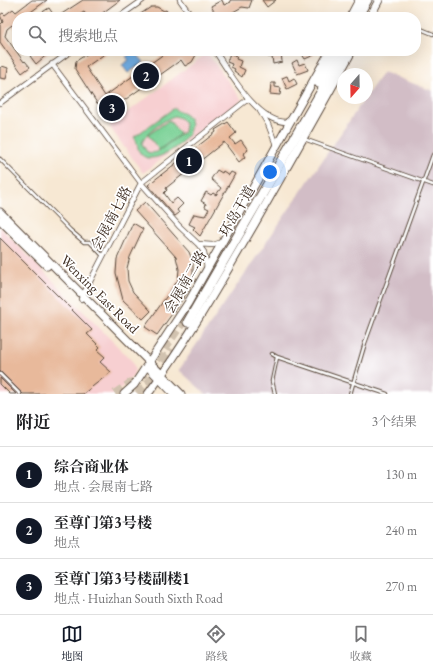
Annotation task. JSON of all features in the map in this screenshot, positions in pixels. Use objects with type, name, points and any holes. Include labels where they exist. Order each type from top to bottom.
[{"type":"highway","points":[[360,12],[367,0]]},
{"type":"highway","points":[[367,12],[373,0]]},
{"type":"highway","name":"环岛干道","points":[[334,56],[186,321],[342,56]]},
{"type":"main road","points":[[353,12],[359,0]]},
{"type":"main road","points":[[373,12],[379,0]]},
{"type":"main road","name":"会展南二路","points":[[124,394],[134,385],[188,304],[327,56]]},
{"type":"main road","points":[[148,394],[188,336],[304,139],[349,56]]},
{"type":"main road","name":"Wenxing East Road","points":[[0,212],[148,364],[174,394]]},
{"type":"main road","name":"Wenxing East Road","points":[[0,220],[82,297]]},
{"type":"main road","name":"Wenxing East Road","points":[[160,377],[181,394]]},
{"type":"street","points":[[126,12],[143,0]]},
{"type":"street","points":[[180,0],[188,12]]},
{"type":"street","points":[[0,103],[63,56]]},
{"type":"street","points":[[218,56],[248,99],[275,120],[286,122],[291,118]]},
{"type":"street","points":[[52,64],[141,184],[179,226],[198,244],[204,252],[207,270]]},
{"type":"street","name":"会展南七路","points":[[82,297],[141,184],[248,99]]},
{"type":"street","points":[[258,107],[268,124],[276,145]]},
{"type":"street","points":[[198,244],[213,245],[223,242]]},
{"type":"lane","points":[[421,29],[433,34]]},
{"type":"lane","points":[[304,139],[433,185]]},
{"type":"lane","points":[[350,394],[352,382],[433,155]]},
{"type":"lane","points":[[0,159],[70,230],[84,242],[90,242],[103,257]]},
{"type":"lane","points":[[272,354],[387,394]]},
{"type":"lane","points":[[275,394],[272,381],[277,357]]},
{"type":"lane","points":[[0,374],[20,394]]},
{"type":"shaded area","points":[[203,56],[209,56],[242,100],[143,173],[109,126]]},
{"type":"shaded area","points":[[383,72],[433,91],[433,394],[206,394],[179,370],[361,104],[373,104],[373,86]]},
{"type":"shaded area","points":[[0,227],[132,361],[135,369],[133,376],[115,394],[0,394]]},
{"type":"green space","points":[[174,108],[187,116],[190,121],[191,128],[188,135],[182,142],[166,154],[157,157],[149,158],[143,156],[139,152],[137,142],[134,137]],"holes":[[[175,116],[180,118],[185,123],[184,132],[157,152],[147,152],[142,144],[146,136],[161,123],[171,117]]]},
{"type":"green space","points":[[169,120],[180,134],[159,150],[148,135]]},
{"type":"water","points":[[139,56],[144,62],[128,73],[122,65],[129,60],[126,57]]},
{"type":"building","points":[[32,0],[47,0],[31,12],[16,12]]},
{"type":"building","points":[[83,0],[120,0],[104,12],[65,12]]},
{"type":"building","points":[[222,0],[224,5],[231,2],[230,0],[252,0],[249,8],[242,7],[233,12],[214,12],[211,6]]},
{"type":"building","points":[[262,0],[276,0],[267,7]]},
{"type":"building","points":[[151,7],[157,7],[167,12],[144,12]]},
{"type":"building","points":[[49,8],[52,12],[42,12]]},
{"type":"building","points":[[13,9],[16,12],[12,12],[12,25],[7,29],[5,36],[12,46],[12,56],[20,56],[30,67],[22,73],[0,42],[0,25],[3,22],[0,15],[3,13],[5,15]]},
{"type":"building","points":[[30,56],[45,56],[36,64]]},
{"type":"building","points":[[84,56],[102,56],[86,67],[105,96],[161,56],[195,56],[192,62],[185,66],[181,60],[119,104],[124,110],[112,118],[97,103],[75,69],[76,61]]},
{"type":"building","points":[[229,56],[237,56],[236,59],[241,61],[239,67],[245,70],[242,77],[234,71],[235,69],[231,67],[232,64],[227,62]]},
{"type":"building","points":[[281,56],[282,62],[273,64],[272,57],[268,57]]},
{"type":"building","points":[[303,56],[312,56],[305,59]]},
{"type":"building","points":[[297,60],[299,65],[305,63],[308,70],[297,74],[292,63]]},
{"type":"building","points":[[2,66],[8,68],[6,79],[0,78],[0,68]]},
{"type":"building","points":[[287,76],[289,81],[294,78],[297,84],[287,89],[282,78]]},
{"type":"building","points":[[271,83],[275,83],[275,87],[281,88],[280,95],[270,94]]},
{"type":"building","points":[[228,122],[236,133],[230,138],[235,144],[241,140],[248,150],[243,154],[245,157],[239,162],[224,142],[166,188],[167,190],[164,193],[171,203],[177,198],[183,204],[177,210],[179,213],[175,216],[148,185],[216,132],[215,130]]},
{"type":"building","points":[[217,170],[222,173],[223,171],[229,175],[231,172],[235,174],[200,236],[193,229],[195,227],[189,224],[194,214],[205,216],[209,209],[205,207],[206,204],[201,201],[206,192],[211,195],[213,193],[216,195],[221,188],[211,179]]},
{"type":"building","points":[[145,202],[189,252],[193,262],[193,273],[189,290],[157,335],[145,327],[178,280],[179,269],[176,257],[135,211]]},
{"type":"building","points":[[133,223],[143,229],[130,257],[127,268],[128,281],[133,292],[151,311],[143,319],[123,300],[116,273],[117,259]]},
{"type":"building","points":[[0,238],[92,330],[87,334],[100,347],[97,350],[105,357],[100,362],[111,372],[83,394],[23,394],[0,371]]},
{"type":"building","points":[[0,378],[16,394],[10,394],[0,384]]},
{"type":"tunnel","points":[[115,394],[144,374],[156,360],[184,320]]},
{"type":"tunnel","points":[[138,394],[153,378],[172,349]]},
{"type":"place","name":"至尊门第3号楼","points":[[146,76]]},
{"type":"place","name":"至尊门第3号楼副楼1","points":[[112,108]]},
{"type":"place","name":"综合商业体","points":[[189,161]]}]
